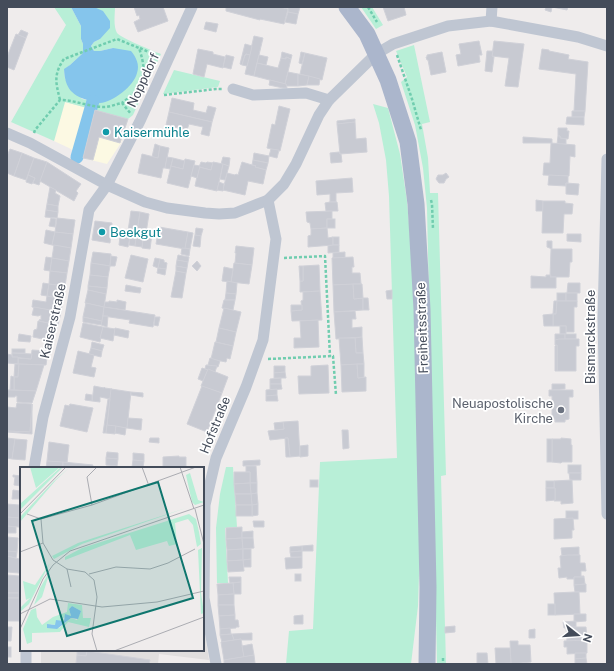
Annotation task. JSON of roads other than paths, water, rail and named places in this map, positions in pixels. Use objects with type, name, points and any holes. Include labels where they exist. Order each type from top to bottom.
[{"type":"main road","name":"Freiheitsstraße","points":[[346,7],[367,34],[388,80],[408,142],[416,204],[422,309],[428,587],[427,664]]},
{"type":"street","name":"Noppdorf","points":[[107,185],[140,121],[192,7]]},
{"type":"street","points":[[491,21],[492,7]]},
{"type":"street","points":[[7,133],[30,143],[107,185],[145,202],[167,208],[219,214],[235,213],[268,200],[284,184],[329,100],[376,54],[393,44],[448,26],[491,21],[578,37],[607,46]]},
{"type":"street","points":[[233,90],[253,95],[306,94],[329,100]]},
{"type":"street","name":"Bismarckstraße","points":[[607,159],[605,318],[607,514]]},
{"type":"street","name":"Kaiserstraße","points":[[34,467],[43,417],[70,317],[89,210],[107,185]]},
{"type":"street","name":"Hofstraße","points":[[216,664],[204,598],[205,505],[216,458],[246,387],[263,340],[276,239],[268,200]]},
{"type":"street","points":[[26,651],[26,664]]},
{"type":"water","points":[[71,7],[94,7],[103,11],[110,21],[110,28],[91,46],[94,51],[113,48],[131,51],[137,61],[138,70],[132,83],[111,100],[99,103],[84,99],[74,94],[68,87],[64,69],[83,53],[81,26]]},
{"type":"waterway","points":[[77,157],[93,101]]},
{"type":"place","name":"Kaisermühle","points":[[106,132]]},
{"type":"place","name":"Beekgut","points":[[102,232]]},
{"type":"place","name":"Neuapostolische Kirche","points":[[561,410]]}]
